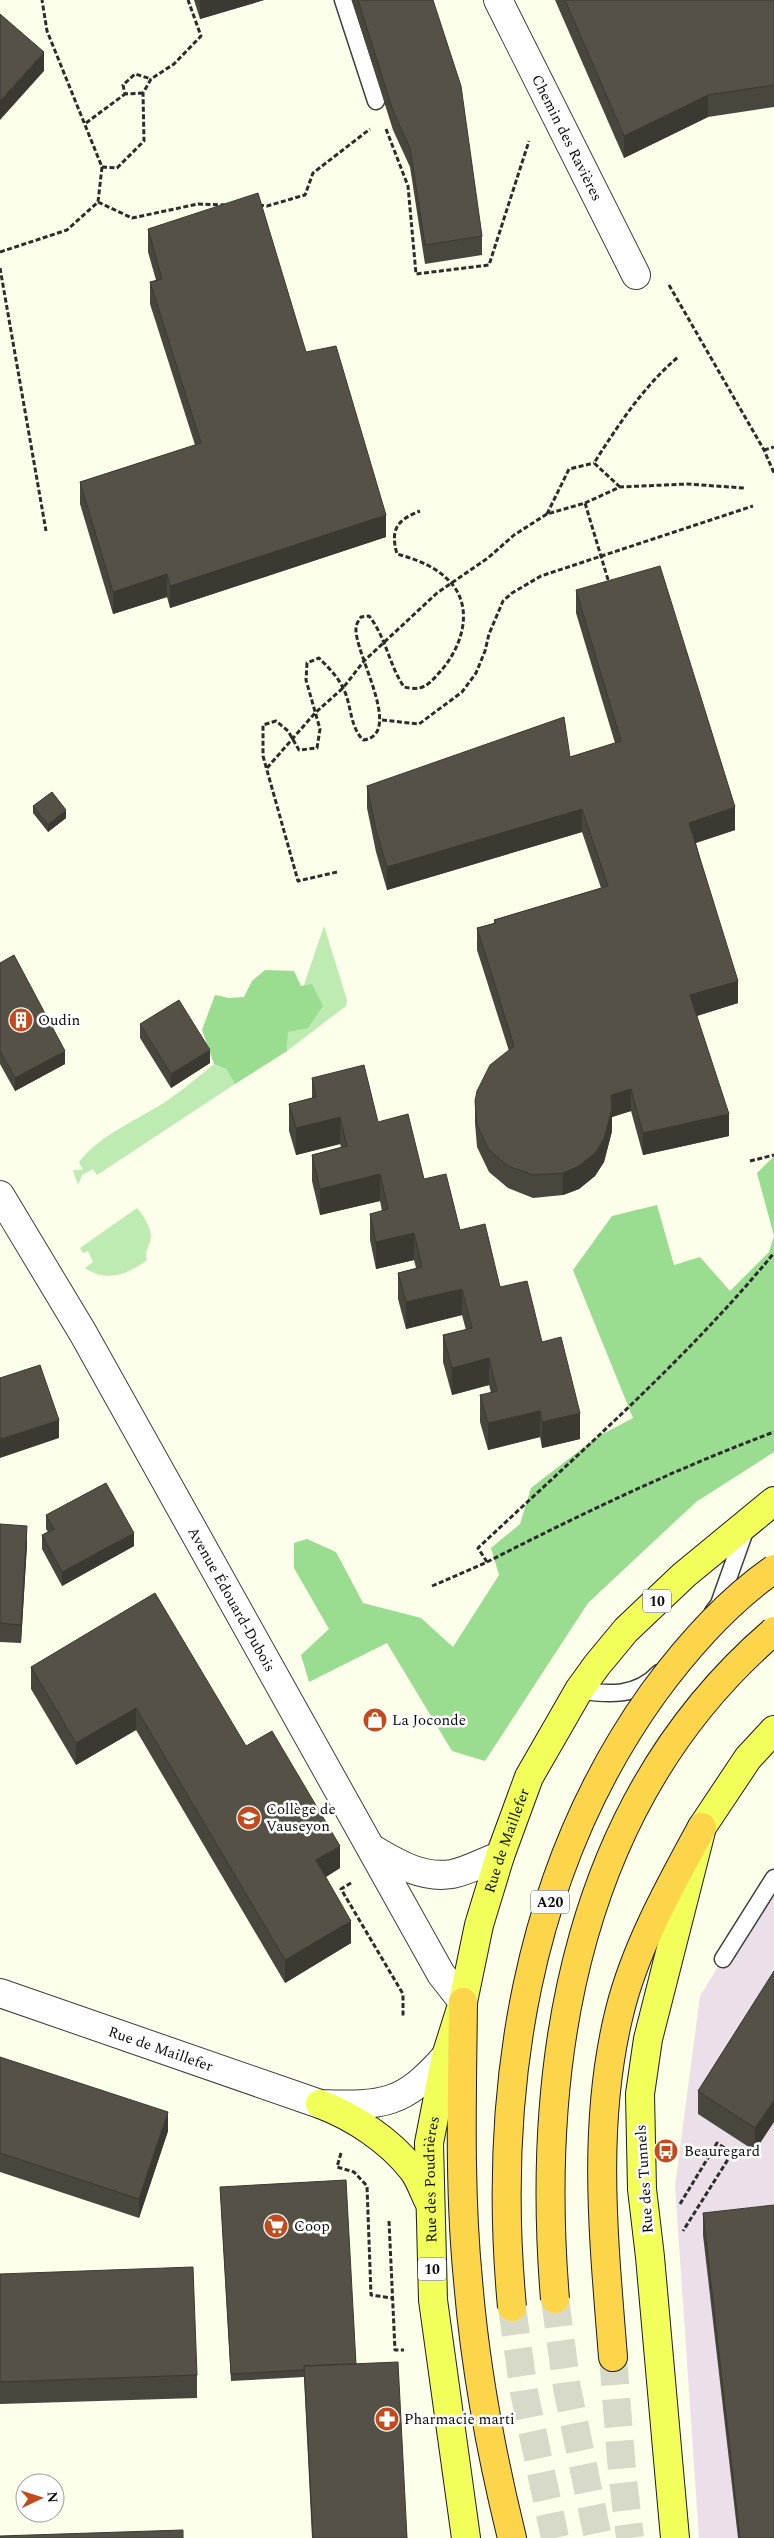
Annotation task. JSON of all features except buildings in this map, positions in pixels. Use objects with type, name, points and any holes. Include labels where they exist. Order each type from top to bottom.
[{"type":"highway","name":"A20","points":[[512,2307],[507,2238],[510,2096],[520,2020],[535,1954],[556,1878],[588,1800],[625,1733],[674,1664],[719,1616],[774,1568]]},
{"type":"highway","name":"A20","points":[[555,2299],[551,2243],[550,2179],[555,2094],[563,2023],[578,1954],[597,1889],[625,1826],[658,1767],[702,1703],[746,1655],[774,1631]]},
{"type":"highway","points":[[613,2357],[602,2205],[601,2136],[610,2059],[620,2009],[648,1933],[702,1827]]},
{"type":"highway","points":[[463,2002],[462,2145],[467,2279],[482,2398],[512,2538]]},
{"type":"main road","name":"10","points":[[579,1690],[626,1630],[684,1576],[774,1501]]},
{"type":"main road","name":"10","points":[[748,1524],[774,1514]]},
{"type":"main road","points":[[748,1524],[774,1530]]},
{"type":"main road","name":"Rue de Maillefer","points":[[463,2002],[480,1925],[500,1856],[529,1777],[579,1690]]},
{"type":"main road","name":"Rue des Tunnels","points":[[675,2538],[650,2257],[642,2189],[640,2094],[648,2039],[702,1827],[748,1758],[774,1730]]},
{"type":"main road","name":"Rue des Poudrières","points":[[463,2002],[446,2056],[429,2143],[433,2300],[466,2538]]},
{"type":"main road","points":[[320,2104],[344,2113],[389,2146],[413,2170],[431,2205]]},
{"type":"street","name":"Chemin des Ravières","points":[[498,0],[636,275]]},
{"type":"street","name":"Avenue Édouard-Dubois","points":[[0,1196],[82,1333],[326,1764],[441,1974],[463,2002]]},
{"type":"street","points":[[370,1847],[400,1866],[424,1873],[451,1874],[500,1856]]},
{"type":"street","name":"Rue de Maillefer","points":[[0,1993],[320,2104],[354,2105],[379,2103],[404,2095],[426,2078],[446,2056]]},
{"type":"lane","points":[[343,0],[376,101]]},
{"type":"lane","points":[[579,1690],[607,1695],[629,1693],[654,1679],[703,1628],[718,1604],[748,1524]]},
{"type":"lane","points":[[723,1959],[774,1878]]},
{"type":"path","points":[[0,252],[67,230],[98,202],[102,167],[86,123],[47,31],[42,0]]},
{"type":"path","points":[[102,167],[117,168],[144,141],[143,93],[152,79],[174,64],[201,36],[188,0]]},
{"type":"path","points":[[125,94],[123,85],[136,74],[152,79]]},
{"type":"path","points":[[86,123],[125,94],[143,93]]},
{"type":"path","points":[[376,101],[408,186],[416,274],[489,265],[529,140]]},
{"type":"path","points":[[257,205],[267,206],[305,196],[313,172],[340,154],[382,119]]},
{"type":"path","points":[[98,202],[132,218],[198,204],[228,205]]},
{"type":"path","points":[[0,268],[46,531]]},
{"type":"path","points":[[547,514],[569,469],[594,463],[622,420],[658,374],[678,357]]},
{"type":"path","points":[[764,450],[774,448]]},
{"type":"path","points":[[594,463],[620,487]]},
{"type":"path","points":[[266,769],[315,714],[343,688],[364,661],[384,642],[451,583],[488,558],[514,534],[547,514],[585,503],[620,487],[686,484],[744,488]]},
{"type":"path","points":[[585,503],[612,592]]},
{"type":"path","points":[[382,720],[419,724],[462,692],[476,673],[485,651],[489,634],[503,601],[541,576],[754,506]]},
{"type":"path","points":[[337,872],[298,880],[263,756],[263,725],[276,721],[288,731],[298,750],[317,748],[320,729],[306,680],[307,663],[319,658],[332,670],[343,688],[356,733],[362,740],[371,739],[376,734],[382,720],[356,627],[361,617],[369,616],[376,625],[396,675],[404,687],[419,688],[432,681],[448,664],[462,635],[462,612],[456,590],[451,583],[429,565],[396,554],[394,532],[402,518],[420,511]]},
{"type":"path","points":[[750,1161],[774,1155]]},
{"type":"path","points":[[487,1562],[478,1548],[644,1392],[742,1292],[774,1253]]},
{"type":"path","points":[[432,1586],[487,1562],[596,1506],[706,1458],[774,1432]]},
{"type":"path","points":[[354,1882],[341,1889],[402,1994],[403,2017]]},
{"type":"path","points":[[678,2207],[717,2143],[732,2153],[679,2237]]},
{"type":"path","points":[[343,2146],[337,2167],[354,2172],[367,2186],[371,2296],[392,2298]]},
{"type":"path","points":[[389,2221],[395,2350]]},
{"type":"shaded area","points":[[774,1875],[774,2538],[699,2538],[675,2186],[700,1996]]},
{"type":"green space","points":[[324,926],[347,1000],[346,1006],[287,1051],[288,1032]]},
{"type":"green space","points":[[265,970],[294,971],[301,986],[312,984],[323,1006],[308,1028],[288,1032],[287,1051],[235,1084],[226,1069],[214,1064],[202,1030],[215,995],[229,998],[244,997],[252,981]]},
{"type":"green space","points":[[214,1064],[226,1069],[235,1084],[97,1175],[93,1169],[82,1175],[78,1185],[73,1170],[83,1170],[79,1162],[98,1143],[168,1100]]},
{"type":"green space","points":[[774,1156],[774,1236],[757,1173]]},
{"type":"green space","points":[[657,1205],[674,1265],[700,1257],[730,1291],[769,1252],[774,1236],[774,1452],[696,1502],[588,1603],[485,1761],[452,1751],[387,1643],[309,1682],[301,1655],[329,1629],[294,1568],[294,1543],[307,1539],[336,1552],[363,1603],[421,1618],[453,1647],[499,1575],[491,1548],[520,1524],[531,1488],[597,1437],[633,1418],[573,1270],[612,1216]]},
{"type":"green space","points":[[137,1208],[146,1221],[151,1233],[146,1253],[147,1260],[125,1273],[117,1275],[101,1275],[85,1268],[93,1262],[88,1251],[83,1253],[80,1248]]},
{"type":"tunnel","points":[[555,2299],[567,2388],[598,2538]]},
{"type":"tunnel","points":[[512,2307],[524,2392],[555,2538]]},
{"type":"tunnel","points":[[613,2357],[622,2471],[630,2538]]},
{"type":"place","name":"Oudin","points":[[21,1020]]},
{"type":"place","name":"La Joconde","points":[[375,1720]]},
{"type":"place","name":"Collège de Vauseyon","points":[[249,1818]]},
{"type":"place","name":"Beauregard","points":[[666,2151]]},
{"type":"place","name":"Coop","points":[[276,2226]]},
{"type":"place","name":"Pharmacie marti","points":[[387,2419]]}]
